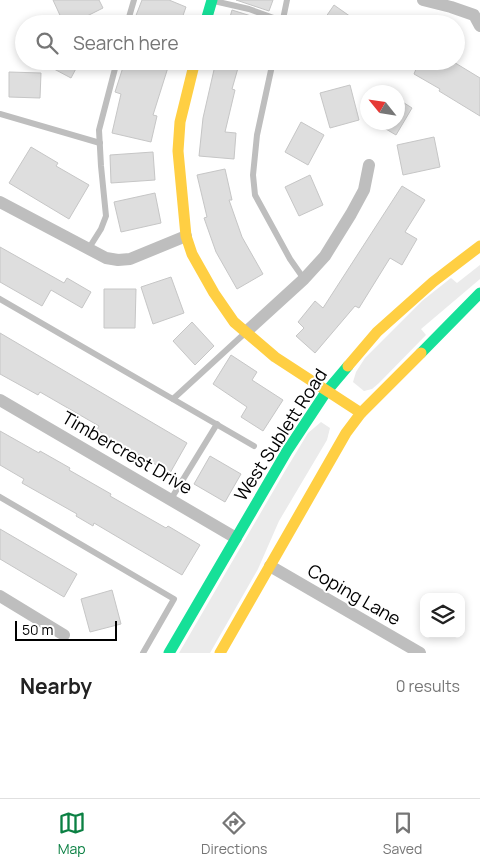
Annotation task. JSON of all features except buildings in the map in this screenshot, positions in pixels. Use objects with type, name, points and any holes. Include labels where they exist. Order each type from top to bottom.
[{"type":"main road","points":[[208,15],[212,0]]},
{"type":"main road","points":[[193,70],[180,122],[178,151],[186,236],[192,254],[214,293],[234,322],[275,357],[326,392],[361,413]]},
{"type":"main road","name":"West Sublett Road","points":[[169,653],[287,451],[326,392],[377,332],[433,282],[480,246]]},
{"type":"main road","points":[[220,653],[326,467],[361,413],[480,293]]},
{"type":"street","points":[[423,0],[474,15],[480,26]]},
{"type":"street","points":[[246,332],[304,279],[325,256],[364,190],[369,165]]},
{"type":"street","points":[[0,202],[106,258],[118,260],[130,258],[186,236]]},
{"type":"street","name":"Timbercrest Drive","points":[[0,400],[236,538]]},
{"type":"street","name":"Coping Lane","points":[[270,566],[420,653]]},
{"type":"street","points":[[0,596],[64,636]]},
{"type":"lane","points":[[130,15],[134,0]]},
{"type":"lane","points":[[212,0],[249,9],[264,15]]},
{"type":"lane","points":[[284,15],[287,0]]},
{"type":"lane","points":[[88,248],[101,230],[106,216],[99,130],[115,70]]},
{"type":"lane","points":[[271,70],[257,135],[253,174],[255,195],[290,259],[304,279]]},
{"type":"lane","points":[[0,114],[100,143]]},
{"type":"lane","points":[[0,299],[254,446]]},
{"type":"lane","points":[[173,399],[246,332]]},
{"type":"lane","points":[[171,499],[216,424]]},
{"type":"lane","points":[[0,497],[174,599],[143,653]]},
{"type":"shaded area","points":[[480,265],[480,279],[421,329],[426,335],[379,383],[372,389],[364,391],[353,382],[356,372],[365,358],[422,301],[451,278],[457,283]]},
{"type":"shaded area","points":[[321,422],[330,428],[327,440],[279,521],[258,569],[210,653],[179,653],[308,433]]},
{"type":"traffic: fast","points":[[208,15],[212,0]]},
{"type":"traffic: fast","points":[[421,353],[480,293]]},
{"type":"traffic: fast","points":[[169,653],[287,451],[326,392],[348,366]]},
{"type":"traffic: slow","points":[[193,70],[180,122],[178,151],[186,236],[192,254],[214,293],[234,322],[275,357],[361,413]]},
{"type":"traffic: slow","points":[[348,366],[377,332],[433,282],[480,246]]},
{"type":"traffic: slow","points":[[220,653],[346,433],[361,413],[421,353]]}]
